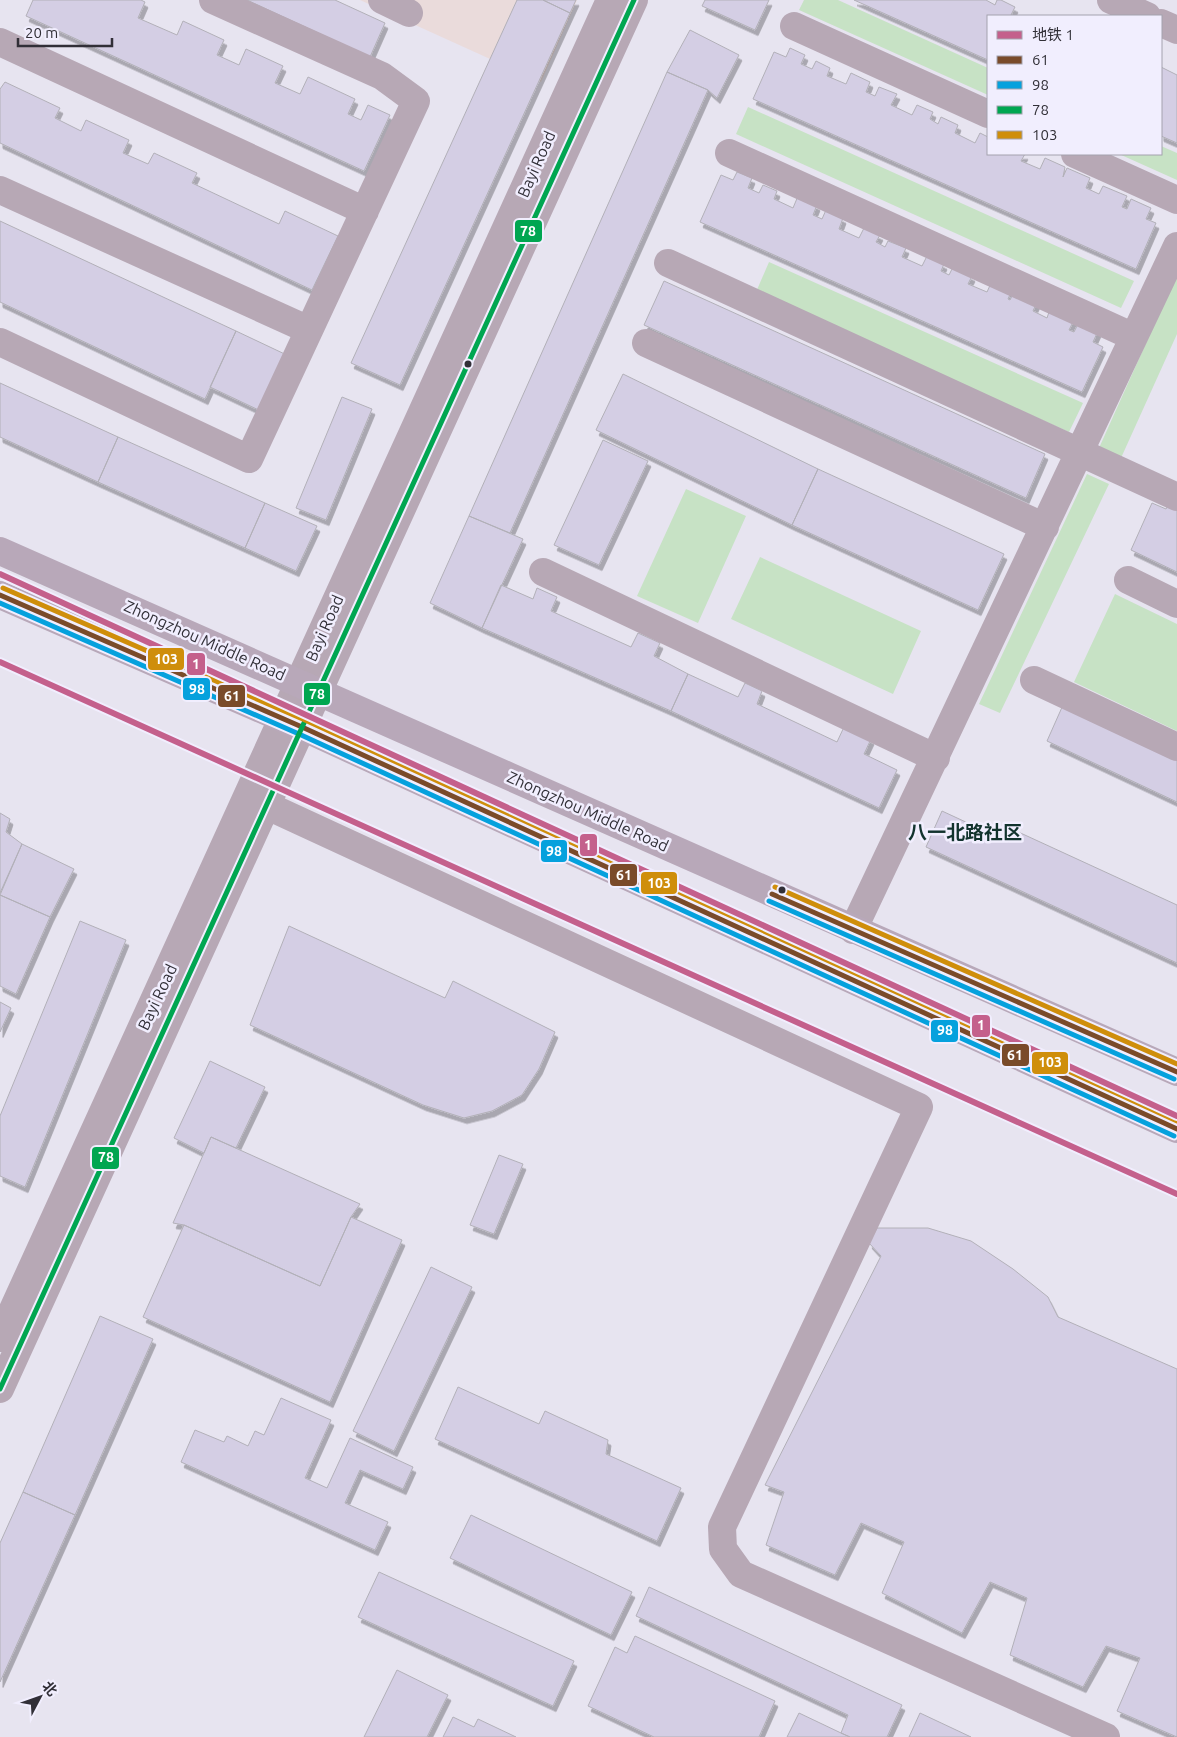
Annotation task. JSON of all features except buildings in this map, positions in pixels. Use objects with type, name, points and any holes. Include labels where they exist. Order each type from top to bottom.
[{"type":"main road","name":"Zhongzhou Middle Road","points":[[0,551],[310,686],[853,930],[1177,1072]]},
{"type":"main road","points":[[0,596],[292,723],[1177,1129]]},
{"type":"street","points":[[0,342],[249,459],[416,101],[382,76],[213,0]]},
{"type":"street","points":[[382,0],[409,13]]},
{"type":"street","name":"Bayi Road","points":[[310,686],[610,0]]},
{"type":"street","name":"Bayi Road","points":[[0,1389],[292,723],[634,0]]},
{"type":"street","points":[[1111,0],[1145,15]]},
{"type":"street","points":[[1162,23],[1177,30]]},
{"type":"street","points":[[794,26],[987,114]]},
{"type":"street","points":[[0,42],[365,211]]},
{"type":"street","points":[[729,153],[1134,337]]},
{"type":"street","points":[[1077,155],[1177,200]]},
{"type":"street","points":[[0,190],[309,330]]},
{"type":"street","points":[[853,930],[1177,246]]},
{"type":"street","points":[[668,263],[1177,497]]},
{"type":"street","points":[[646,343],[1045,527]]},
{"type":"street","points":[[543,572],[936,758]]},
{"type":"street","points":[[1128,580],[1177,604]]},
{"type":"street","points":[[1034,680],[1177,747]]},
{"type":"street","points":[[258,802],[919,1108],[722,1527],[723,1549],[741,1574],[1106,1737]]},
{"type":"street","name":"Bayi Road","points":[[0,1338],[258,802]]},
{"type":"shaded area","points":[[360,0],[577,0],[541,82]]},
{"type":"green space","points":[[804,0],[838,0],[987,68],[987,95],[799,10]]},
{"type":"green space","points":[[748,107],[1134,281],[1121,308],[736,134]]},
{"type":"green space","points":[[1162,146],[1177,153],[1177,180],[1121,155],[1162,155]]},
{"type":"green space","points":[[769,262],[1083,403],[1069,432],[756,292]]},
{"type":"green space","points":[[1177,274],[1177,334],[1121,458],[1099,448]]},
{"type":"green space","points":[[1087,474],[1109,484],[1000,713],[979,704]]},
{"type":"green space","points":[[686,489],[746,516],[698,623],[637,596]]},
{"type":"green space","points":[[760,557],[921,631],[893,694],[731,619]]},
{"type":"green space","points":[[1115,594],[1177,624],[1177,731],[1074,682]]},
{"type":"metro line","name":"1","points":[[0,574],[1177,1116]]},
{"type":"metro line","name":"1","points":[[0,662],[1177,1194]]},
{"type":"transit line","name":"78","points":[[0,1389],[634,0]]},
{"type":"transit line","name":"103","points":[[3,588],[305,720],[1177,1121]]},
{"type":"transit line","name":"61","points":[[0,595],[302,727],[1177,1129]]},
{"type":"transit line","name":"98","points":[[0,603],[299,734],[1174,1136]]},
{"type":"transit line","name":"103","points":[[775,887],[1177,1064]]},
{"type":"transit line","name":"61","points":[[772,894],[1177,1072]]},
{"type":"transit line","name":"98","points":[[769,901],[1174,1079]]},
{"type":"district","name":"八一北路社区","points":[[965,832]]}]
